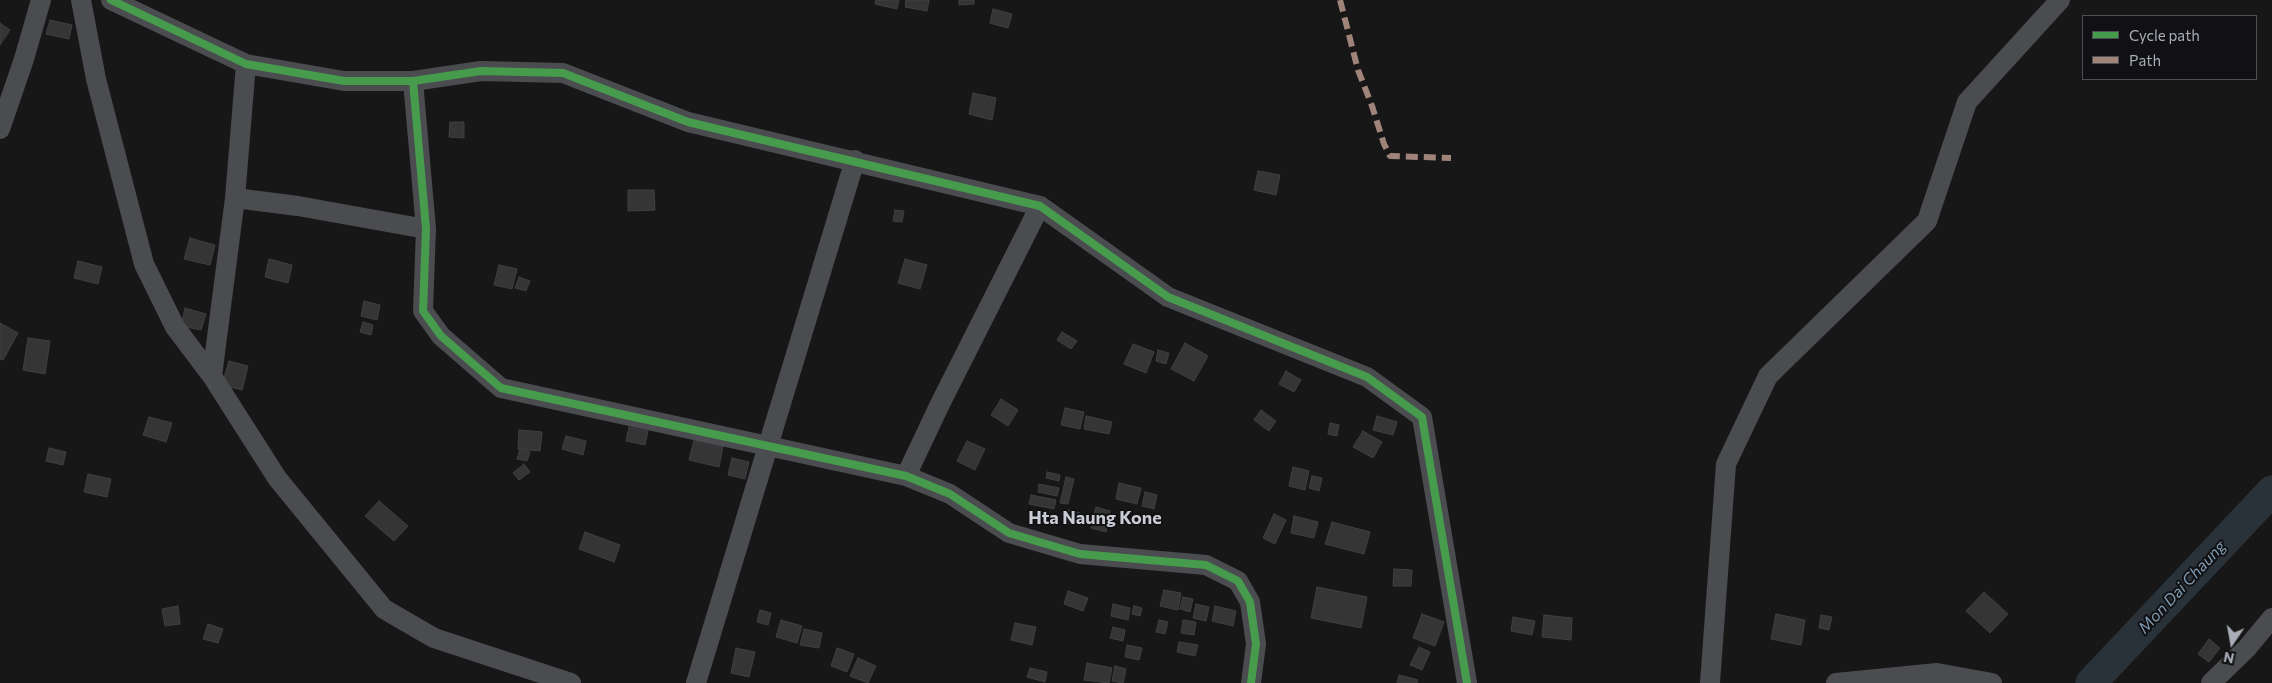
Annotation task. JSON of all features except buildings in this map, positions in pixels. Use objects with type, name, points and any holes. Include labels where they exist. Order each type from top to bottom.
[{"type":"street","points":[[0,129],[24,59],[41,0]]},
{"type":"street","points":[[82,0],[96,79],[144,264],[174,327],[212,376],[277,478],[384,609],[434,638],[571,683]]},
{"type":"street","points":[[111,0],[246,64],[344,81],[414,81],[481,70],[563,73],[688,122],[855,160],[1040,206],[1168,297],[1367,377],[1422,417],[1467,683]]},
{"type":"street","points":[[1710,683],[1726,464],[1768,376],[1928,221],[1967,102],[2060,0]]},
{"type":"street","points":[[212,376],[235,198],[246,64]]},
{"type":"street","points":[[414,81],[426,229],[422,311],[441,336],[501,388],[906,476],[950,494],[1009,533],[1080,554],[1206,565],[1238,581],[1250,602],[1256,644],[1250,683]]},
{"type":"street","points":[[696,683],[855,160]]},
{"type":"street","points":[[235,198],[298,206],[426,229]]},
{"type":"street","points":[[906,476],[944,395],[1040,206]]},
{"type":"street","points":[[2211,683],[2247,648],[2272,618]]},
{"type":"street","points":[[1836,683],[1937,672],[1992,683]]},
{"type":"waterway","name":"Mon Dai Chaung","points":[[2091,683],[2272,491]]},
{"type":"marked path","points":[[1340,0],[1358,70],[1390,156],[1451,158]]},
{"type":"cycle path","points":[[111,0],[246,64],[344,81],[413,81],[481,71],[563,73],[688,122],[1040,206],[1168,297],[1367,377],[1422,417],[1467,683]]},
{"type":"cycle path","points":[[413,81],[426,229],[423,311],[441,336],[501,388],[906,476],[950,494],[1009,533],[1080,554],[1206,565],[1238,581],[1250,602],[1256,644],[1251,683]]},
{"type":"district","name":"Hta Naung Kone","points":[[1095,518]]}]
